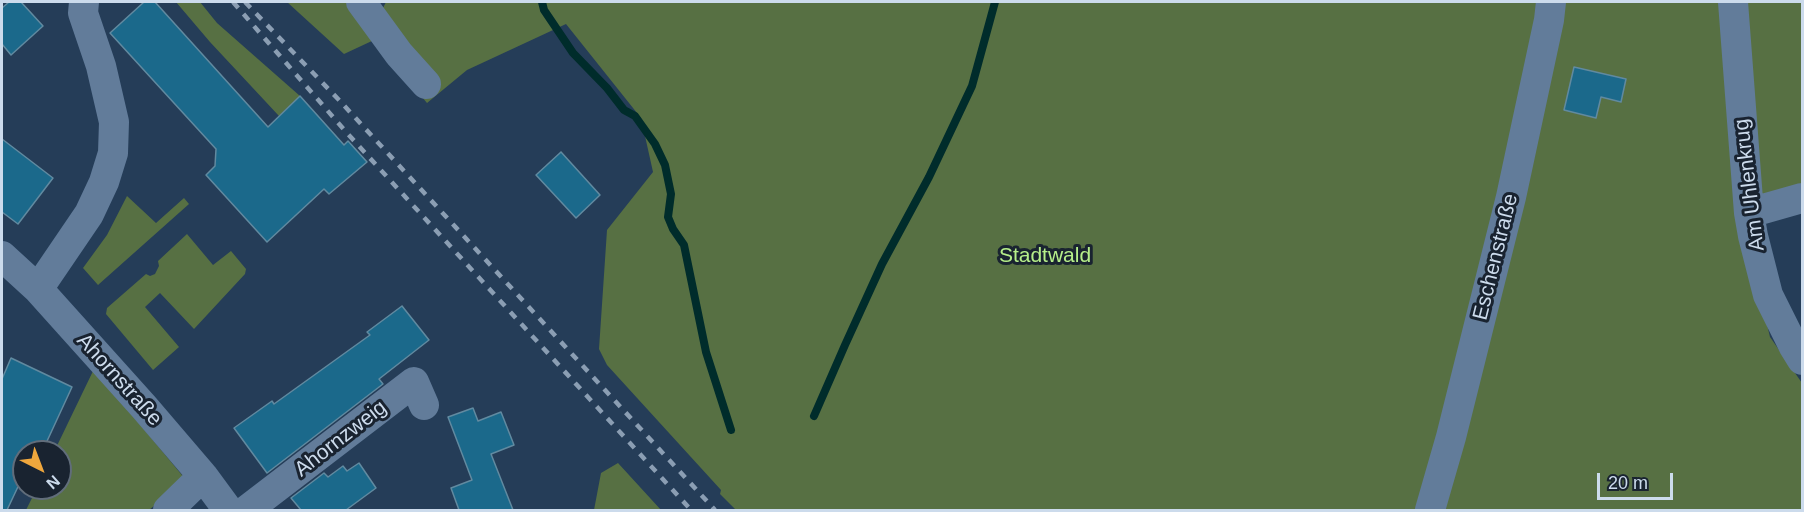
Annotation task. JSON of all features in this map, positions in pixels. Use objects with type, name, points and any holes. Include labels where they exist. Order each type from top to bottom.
[{"type":"street","points":[[38,289],[89,214],[104,182],[112,153],[114,122],[100,66],[83,13],[84,2]]},
{"type":"street","points":[[361,2],[399,54],[426,84]]},
{"type":"street","name":"Eschenstraße","points":[[1430,510],[1451,437],[1511,197],[1551,2]]},
{"type":"street","name":"Am Uhlenkrug","points":[[1733,2],[1749,213],[1767,295],[1803,360]]},
{"type":"street","points":[[1749,213],[1803,198]]},
{"type":"street","name":"Ahornstraße","points":[[2,256],[38,289],[144,407],[228,510]]},
{"type":"street","name":"Ahornzweig","points":[[247,510],[414,382],[424,405]]},
{"type":"street","points":[[168,510],[202,476]]},
{"type":"green space","points":[[176,2],[200,2],[217,23],[300,96],[279,116]]},
{"type":"green space","name":"Stadtwald","points":[[287,2],[369,2],[381,12],[386,2],[1802,2],[1802,195],[1740,211],[1770,337],[1802,383],[1802,510],[736,510],[720,494],[721,490],[607,365],[599,349],[607,230],[653,172],[641,118],[566,24],[467,70],[427,103],[374,40],[344,54]]},
{"type":"green space","points":[[127,196],[156,223],[184,198],[189,204],[98,285],[83,268],[107,235]]},
{"type":"green space","points":[[187,234],[213,265],[231,251],[246,269],[245,274],[194,329],[160,293],[145,307],[179,347],[153,370],[106,314],[107,308],[146,274],[150,276],[155,274],[159,266],[158,261]]},
{"type":"green space","points":[[94,369],[186,480],[149,510],[26,510],[31,500],[72,500],[72,440],[60,440]]},
{"type":"green space","points":[[618,463],[661,510],[594,510],[601,473]]},
{"type":"building","points":[[9,2],[21,2],[43,26],[11,55],[2,44],[2,8]]},
{"type":"building","points":[[144,2],[155,2],[268,127],[300,96],[344,145],[348,141],[367,162],[329,194],[324,189],[267,242],[206,175],[215,166],[216,149],[110,33]]},
{"type":"building","points":[[1574,67],[1626,79],[1621,102],[1601,97],[1596,118],[1564,110]]},
{"type":"building","points":[[2,139],[53,178],[18,224],[2,212]]},
{"type":"building","points":[[561,152],[600,195],[576,218],[536,175]]},
{"type":"building","points":[[402,306],[429,340],[379,379],[383,384],[267,473],[234,428],[272,401],[274,404],[370,335],[367,332]]},
{"type":"building","points":[[11,358],[72,387],[48,440],[12,440],[12,499],[7,510],[2,510],[2,379]]},
{"type":"building","points":[[473,408],[478,421],[501,412],[514,445],[491,454],[513,510],[459,510],[451,488],[472,480],[448,417]]},
{"type":"building","points":[[359,463],[376,488],[346,510],[301,510],[291,498],[324,473],[328,477],[343,466],[347,471]]},
{"type":"waterway","points":[[542,2],[544,10],[573,53],[607,88],[624,110],[635,116],[655,144],[665,165],[671,194],[668,217],[684,245],[706,352],[731,430]]},
{"type":"waterway","points":[[814,416],[882,264],[929,177],[972,86],[995,2]]},
{"type":"railway","points":[[233,2],[347,133],[691,510]]},
{"type":"railway","points":[[245,2],[339,100],[715,510]]}]
